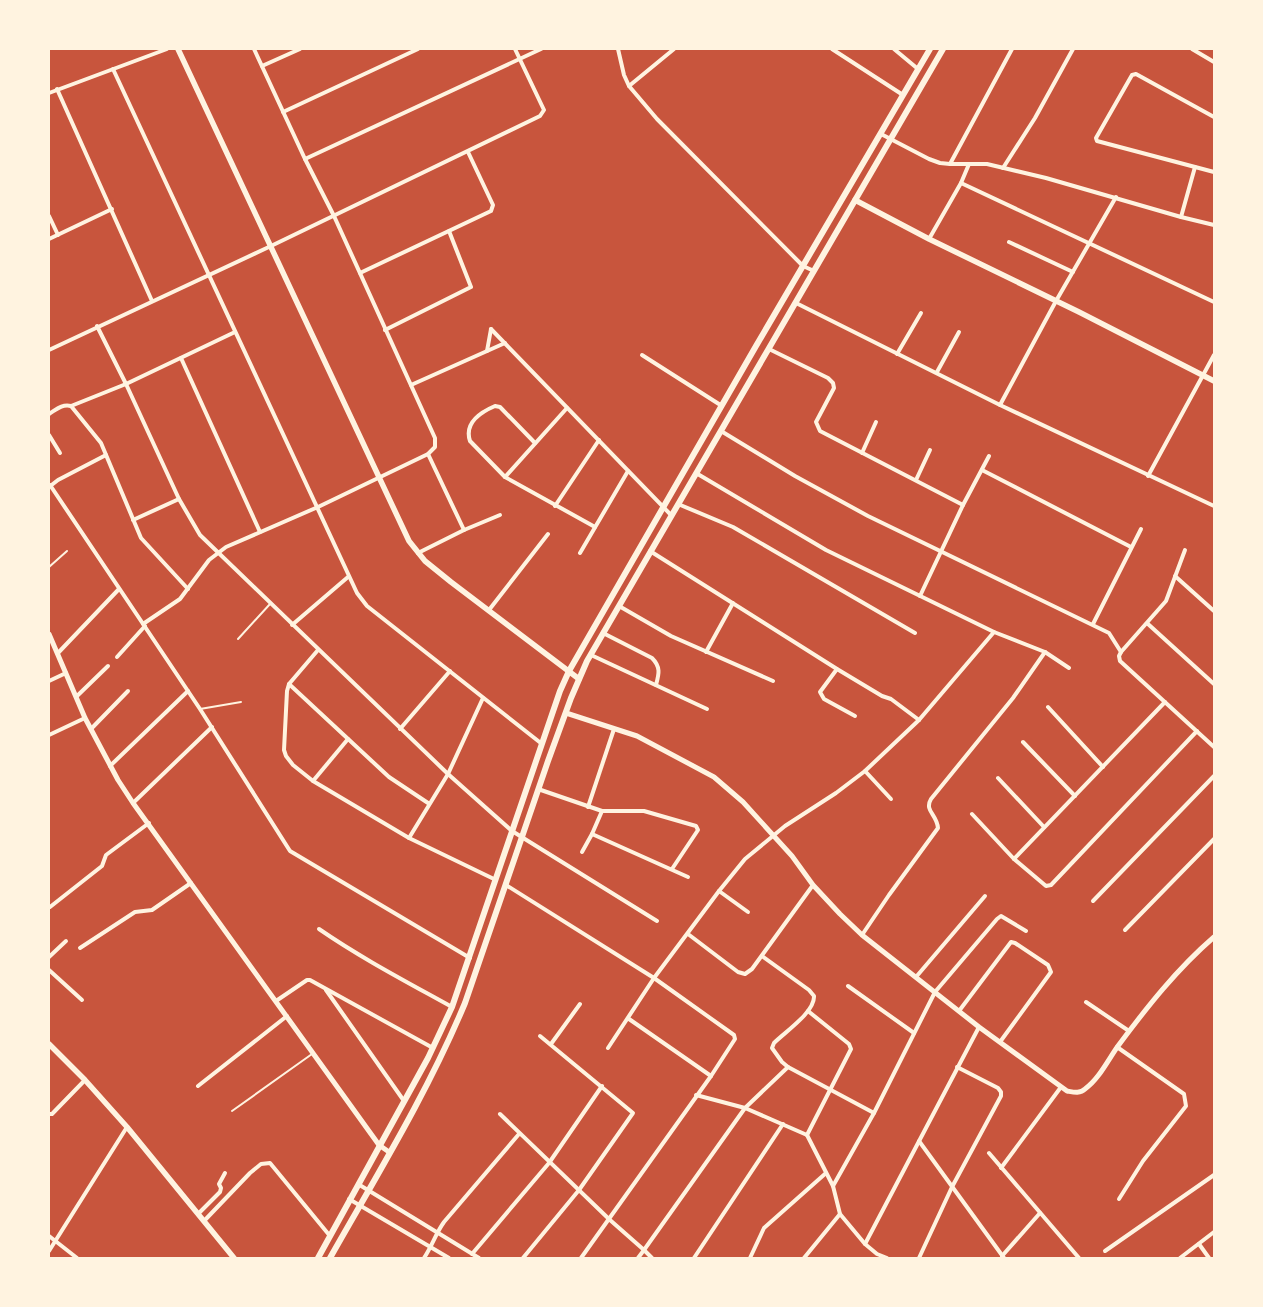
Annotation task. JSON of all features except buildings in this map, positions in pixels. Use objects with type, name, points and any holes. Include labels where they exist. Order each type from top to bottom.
[{"type":"main road","points":[[178,49],[403,531],[418,553],[451,582],[579,679]]},
{"type":"main road","points":[[318,1258],[433,1048],[452,1007],[569,671],[930,49]]},
{"type":"main road","points":[[330,1258],[453,1032],[466,1003],[538,790],[579,679],[591,655],[943,49]]},
{"type":"main road","points":[[855,200],[929,239],[1056,300],[1214,380]]},
{"type":"main road","points":[[49,1044],[85,1080],[127,1127],[234,1258]]},
{"type":"street","points":[[49,92],[167,49]]},
{"type":"street","points":[[117,657],[144,625],[180,600],[209,560],[217,553],[226,547],[318,507],[428,454],[435,447],[436,443],[334,216],[305,159],[254,49]]},
{"type":"street","points":[[262,66],[300,49]]},
{"type":"street","points":[[283,112],[418,49]]},
{"type":"street","points":[[49,348],[271,246],[468,152],[543,113],[544,110],[515,49]]},
{"type":"street","points":[[305,159],[540,49]]},
{"type":"street","points":[[618,49],[624,75],[629,86],[657,119],[803,266],[814,271]]},
{"type":"street","points":[[629,86],[674,49]]},
{"type":"street","points":[[832,49],[904,95]]},
{"type":"street","points":[[894,49],[918,69]]},
{"type":"street","points":[[950,164],[1012,49]]},
{"type":"street","points":[[1003,168],[1035,118],[1074,49]]},
{"type":"street","points":[[1192,49],[1214,62]]},
{"type":"street","points":[[113,69],[357,593],[367,606],[542,744]]},
{"type":"street","points":[[1214,117],[1136,74],[1132,75],[1096,138],[1098,141],[1214,172]]},
{"type":"street","points":[[57,89],[152,300]]},
{"type":"street","points":[[881,134],[928,159],[950,164],[986,164],[1046,178],[1214,226]]},
{"type":"street","points":[[360,273],[491,211],[493,205],[468,152]]},
{"type":"street","points":[[929,239],[961,183],[969,164]]},
{"type":"street","points":[[1181,217],[1195,167]]},
{"type":"street","points":[[961,183],[1089,245],[1214,302]]},
{"type":"street","points":[[1000,404],[1056,300],[1116,198]]},
{"type":"street","points":[[49,239],[112,209]]},
{"type":"street","points":[[49,216],[58,235]]},
{"type":"street","points":[[385,330],[471,287],[448,231]]},
{"type":"street","points":[[1009,242],[1073,272]]},
{"type":"street","points":[[796,303],[896,354],[1214,506]]},
{"type":"street","points":[[896,354],[921,313]]},
{"type":"street","points":[[97,326],[194,528],[217,553],[448,774],[512,831],[657,921]]},
{"type":"street","points":[[487,351],[491,328],[671,515]]},
{"type":"street","points":[[49,414],[61,406],[71,406],[126,384],[235,332]]},
{"type":"street","points":[[937,372],[959,332]]},
{"type":"street","points":[[411,385],[505,343]]},
{"type":"street","points":[[769,349],[828,378],[833,383],[834,388],[816,422],[820,430],[963,505]]},
{"type":"street","points":[[642,354],[722,406]]},
{"type":"street","points":[[1148,476],[1214,355]]},
{"type":"street","points":[[181,358],[260,532]]},
{"type":"street","points":[[71,406],[101,443],[141,538],[188,589]]},
{"type":"street","points":[[535,443],[500,407],[495,406],[478,415],[471,424],[470,440],[505,477],[595,527]]},
{"type":"street","points":[[505,477],[567,408]]},
{"type":"street","points":[[862,453],[876,422]]},
{"type":"street","points":[[721,431],[868,516],[1093,624],[1109,633],[1121,652]]},
{"type":"street","points":[[49,435],[60,453]]},
{"type":"street","points":[[555,506],[599,440]]},
{"type":"street","points":[[916,480],[930,450]]},
{"type":"street","points":[[428,454],[464,530]]},
{"type":"street","points":[[106,455],[50,486],[200,709],[290,851],[470,958]]},
{"type":"street","points":[[920,596],[940,551],[989,456]]},
{"type":"street","points":[[982,470],[1131,547]]},
{"type":"street","points":[[580,553],[628,471]]},
{"type":"street","points":[[696,473],[826,550],[994,632],[1045,652],[1069,668]]},
{"type":"street","points":[[133,520],[179,499]]},
{"type":"street","points":[[678,504],[733,527],[915,633]]},
{"type":"street","points":[[418,553],[464,530],[500,515]]},
{"type":"street","points":[[1093,624],[1141,529]]},
{"type":"street","points":[[488,610],[548,534]]},
{"type":"street","points":[[1185,550],[1166,601],[1119,656],[1122,665],[1214,747]]},
{"type":"street","points":[[650,551],[837,669],[882,696],[891,699],[919,720]]},
{"type":"street","points":[[1175,576],[1214,610]]},
{"type":"street","points":[[292,625],[348,577]]},
{"type":"street","points":[[58,653],[119,589]]},
{"type":"street","points":[[706,652],[733,603]]},
{"type":"street","points":[[620,606],[671,636],[773,681]]},
{"type":"street","points":[[1148,624],[1214,684]]},
{"type":"street","points":[[608,1048],[629,1019],[654,978],[745,859],[773,836],[866,771],[919,720],[994,632]]},
{"type":"street","points":[[603,633],[652,658],[657,664],[660,673],[656,685]]},
{"type":"street","points":[[49,634],[51,643],[58,653],[85,718],[110,766],[133,803],[379,1145],[389,1152]]},
{"type":"street","points":[[318,650],[289,684],[286,700],[284,750],[289,761],[313,781],[409,838],[496,880]]},
{"type":"street","points":[[862,935],[889,894],[938,828],[936,818],[929,809],[930,799],[1013,698],[1045,652]]},
{"type":"street","points":[[591,655],[707,709]]},
{"type":"street","points":[[76,697],[108,666]]},
{"type":"street","points":[[837,669],[820,692],[821,696],[855,716]]},
{"type":"street","points":[[400,728],[450,671]]},
{"type":"street","points":[[49,681],[66,673]]},
{"type":"street","points":[[289,684],[389,777],[428,804]]},
{"type":"street","points":[[91,729],[128,691]]},
{"type":"street","points":[[110,766],[188,692]]},
{"type":"street","points":[[409,838],[448,774],[483,698]]},
{"type":"street","points":[[1014,859],[1165,702]]},
{"type":"street","points":[[1048,706],[1103,766]]},
{"type":"street","points":[[566,713],[637,736],[714,777],[742,802],[792,856],[813,884],[840,914],[862,935],[979,1027],[1060,1087],[1074,1093],[1086,1089],[1098,1076],[1117,1047],[1162,988],[1192,955],[1214,937]]},
{"type":"street","points":[[49,735],[85,718]]},
{"type":"street","points":[[133,803],[212,728]]},
{"type":"street","points":[[588,807],[614,729]]},
{"type":"street","points":[[972,814],[1014,859],[1046,886],[1051,885],[1197,731]]},
{"type":"street","points":[[313,781],[348,739]]},
{"type":"street","points":[[1022,742],[1075,796]]},
{"type":"street","points":[[866,771],[891,799]]},
{"type":"street","points":[[1093,901],[1214,776]]},
{"type":"street","points":[[998,778],[1044,827]]},
{"type":"street","points":[[538,790],[602,811],[644,810],[696,826],[698,830],[672,869]]},
{"type":"street","points":[[582,852],[602,811]]},
{"type":"street","points":[[50,907],[102,866],[106,855],[149,824]]},
{"type":"street","points":[[592,834],[688,877]]},
{"type":"street","points":[[1125,930],[1214,839]]},
{"type":"street","points":[[80,948],[135,912],[152,910],[191,883]]},
{"type":"street","points":[[688,934],[741,974],[749,972],[813,884]]},
{"type":"street","points":[[506,885],[654,978],[734,1035],[735,1039],[610,1220],[581,1258]]},
{"type":"street","points":[[719,891],[748,912]]},
{"type":"street","points":[[916,977],[984,896]]},
{"type":"street","points":[[833,1186],[874,1113],[935,992],[1001,916],[1026,931]]},
{"type":"street","points":[[319,928],[362,956],[452,1007]]},
{"type":"street","points":[[49,956],[66,941]]},
{"type":"street","points":[[959,1011],[1011,942],[1015,942],[1048,965],[1051,972],[1000,1042]]},
{"type":"street","points":[[762,956],[812,993],[814,1000],[808,1011],[773,1046],[774,1052],[788,1067],[874,1113]]},
{"type":"street","points":[[49,970],[82,1000]]},
{"type":"street","points":[[276,1001],[306,980],[310,980],[433,1048]]},
{"type":"street","points":[[848,986],[914,1033]]},
{"type":"street","points":[[325,988],[404,1101]]},
{"type":"street","points":[[1086,1002],[1130,1031]]},
{"type":"street","points":[[552,1044],[580,1004]]},
{"type":"street","points":[[807,1134],[851,1049],[849,1044],[808,1011]]},
{"type":"street","points":[[198,1086],[287,1016]]},
{"type":"street","points":[[629,1019],[711,1076]]},
{"type":"street","points":[[865,1244],[979,1027]]},
{"type":"street","points":[[523,1258],[579,1190],[633,1113],[540,1036]]},
{"type":"street","points":[[1117,1047],[1184,1094],[1186,1106],[1143,1161],[1119,1199]]},
{"type":"street","points":[[638,1258],[745,1108],[788,1067]]},
{"type":"street","points":[[919,1258],[952,1187],[1001,1096],[998,1088],[957,1067]]},
{"type":"street","points":[[49,1114],[52,1114],[85,1080]]},
{"type":"street","points":[[472,1254],[549,1162],[602,1086]]},
{"type":"street","points":[[1001,1168],[1060,1087]]},
{"type":"street","points":[[696,1096],[745,1108],[807,1134],[833,1186],[840,1214],[865,1244],[877,1254],[887,1258]]},
{"type":"street","points":[[500,1114],[652,1258]]},
{"type":"street","points":[[694,1258],[784,1124]]},
{"type":"street","points":[[49,1251],[127,1127]]},
{"type":"street","points":[[424,1258],[432,1247],[437,1232],[519,1134]]},
{"type":"street","points":[[919,1140],[1002,1258],[1040,1213]]},
{"type":"street","points":[[989,1153],[1079,1258]]},
{"type":"street","points":[[204,1221],[250,1173],[261,1164],[270,1163],[331,1236]]},
{"type":"street","points":[[198,1214],[220,1192],[219,1184],[225,1173]]},
{"type":"street","points":[[750,1258],[764,1228],[826,1173]]},
{"type":"street","points":[[1105,1251],[1214,1175]]},
{"type":"street","points":[[358,1184],[479,1258]]},
{"type":"street","points":[[349,1199],[449,1258]]},
{"type":"street","points":[[804,1258],[840,1214]]},
{"type":"street","points":[[1180,1258],[1214,1232]]},
{"type":"street","points":[[49,1236],[77,1258]]},
{"type":"street","points":[[1199,1244],[1210,1258]]},
{"type":"lane","points":[[49,567],[67,551]]},
{"type":"lane","points":[[238,639],[270,604]]},
{"type":"lane","points":[[200,709],[241,702]]},
{"type":"lane","points":[[232,1111],[313,1053]]}]
